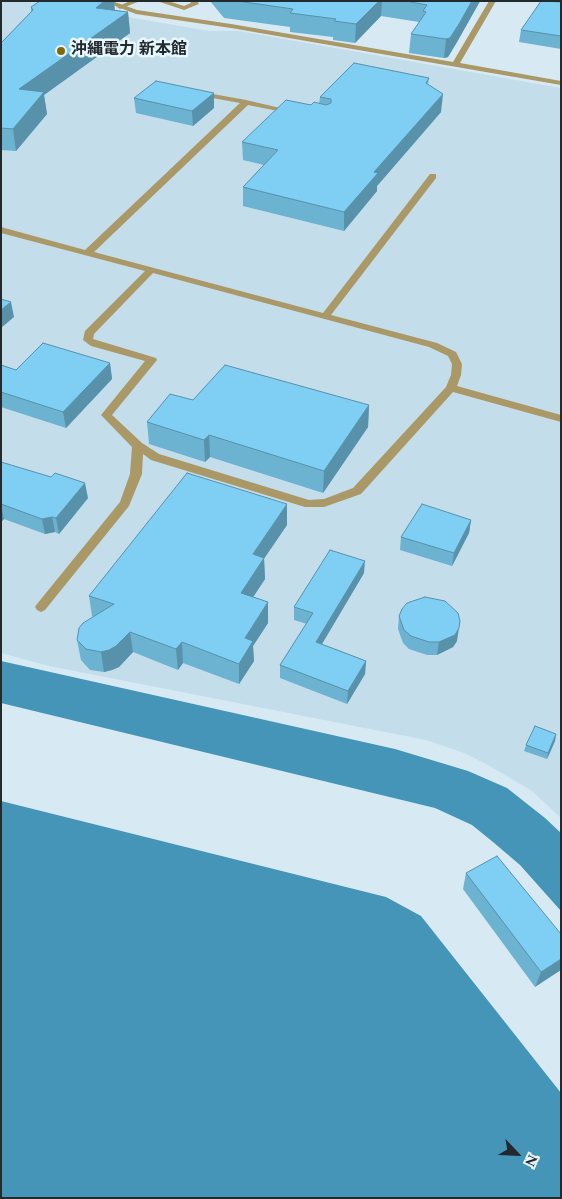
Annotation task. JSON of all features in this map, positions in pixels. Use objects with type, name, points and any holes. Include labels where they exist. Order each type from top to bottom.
[{"type":"street","points":[[105,1],[120,7],[161,16],[231,26],[561,83]]},
{"type":"street","points":[[120,7],[137,1]]},
{"type":"street","points":[[160,1],[184,8],[196,4],[193,1]]},
{"type":"street","points":[[455,65],[492,1]]},
{"type":"street","points":[[188,91],[299,113]]},
{"type":"street","points":[[86,253],[246,102]]},
{"type":"street","points":[[325,316],[433,176]]},
{"type":"street","points":[[1,230],[433,344],[452,354],[457,364],[456,375],[451,388],[357,491],[324,503],[309,504],[300,502],[155,457],[138,446],[106,415],[152,360],[88,340],[89,334],[151,270]]},
{"type":"street","points":[[451,388],[561,419]]},
{"type":"street","points":[[41,607],[126,502],[136,474],[138,446]]},
{"type":"shaded area","points":[[1,1],[86,1],[128,17],[209,31],[239,31],[561,88],[561,818],[532,791],[488,765],[464,753],[426,740],[49,666],[1,653]]},
{"type":"water","points":[[1,661],[395,749],[468,771],[507,788],[561,833],[561,911],[520,865],[493,842],[472,825],[435,808],[1,703]]},
{"type":"water","points":[[1,801],[386,897],[421,916],[561,1093],[561,1198],[1,1198]]},
{"type":"building","points":[[40,1],[104,1],[96,8],[128,12],[19,89],[44,92],[13,129],[1,128],[1,43],[33,10],[31,7]]},
{"type":"building","points":[[237,1],[379,1],[356,24],[334,21],[336,19],[290,13],[293,9]]},
{"type":"building","points":[[406,1],[472,1],[450,38],[446,39],[411,34],[426,12],[423,11],[427,5]]},
{"type":"building","points":[[541,1],[561,2],[561,36],[521,30]]},
{"type":"building","points":[[354,63],[429,78],[426,83],[443,94],[374,172],[378,173],[344,212],[243,187],[278,150],[242,142],[286,100],[311,105],[314,102],[326,105],[331,103],[331,99],[320,97]]},
{"type":"building","points":[[156,81],[214,93],[192,111],[134,98]]},
{"type":"building","points":[[1,299],[11,302],[1,310]]},
{"type":"building","points":[[43,343],[110,363],[63,412],[1,392],[1,365],[16,370]]},
{"type":"building","points":[[225,365],[369,405],[324,471],[209,435],[204,440],[147,422],[170,394],[193,400]]},
{"type":"building","points":[[1,462],[51,477],[55,473],[85,483],[56,518],[42,519],[1,504]]},
{"type":"building","points":[[187,473],[287,504],[253,554],[264,558],[241,593],[268,602],[245,638],[253,641],[239,664],[182,642],[176,649],[130,632],[116,646],[109,650],[101,652],[86,649],[77,640],[79,628],[83,623],[114,604],[89,596]]},
{"type":"building","points":[[422,504],[471,520],[454,553],[401,537]]},
{"type":"building","points":[[330,550],[365,561],[316,642],[366,661],[348,691],[280,665],[313,613],[294,607]]},
{"type":"building","points":[[425,597],[445,601],[458,613],[460,621],[455,635],[439,642],[429,642],[411,636],[404,630],[399,616],[402,609],[407,603]]},
{"type":"building","points":[[535,726],[556,734],[548,753],[526,745]]},
{"type":"building","points":[[497,856],[561,934],[561,959],[541,972],[466,873]]},
{"type":"place","name":"沖縄電力 新本館","points":[[61,51]]}]
